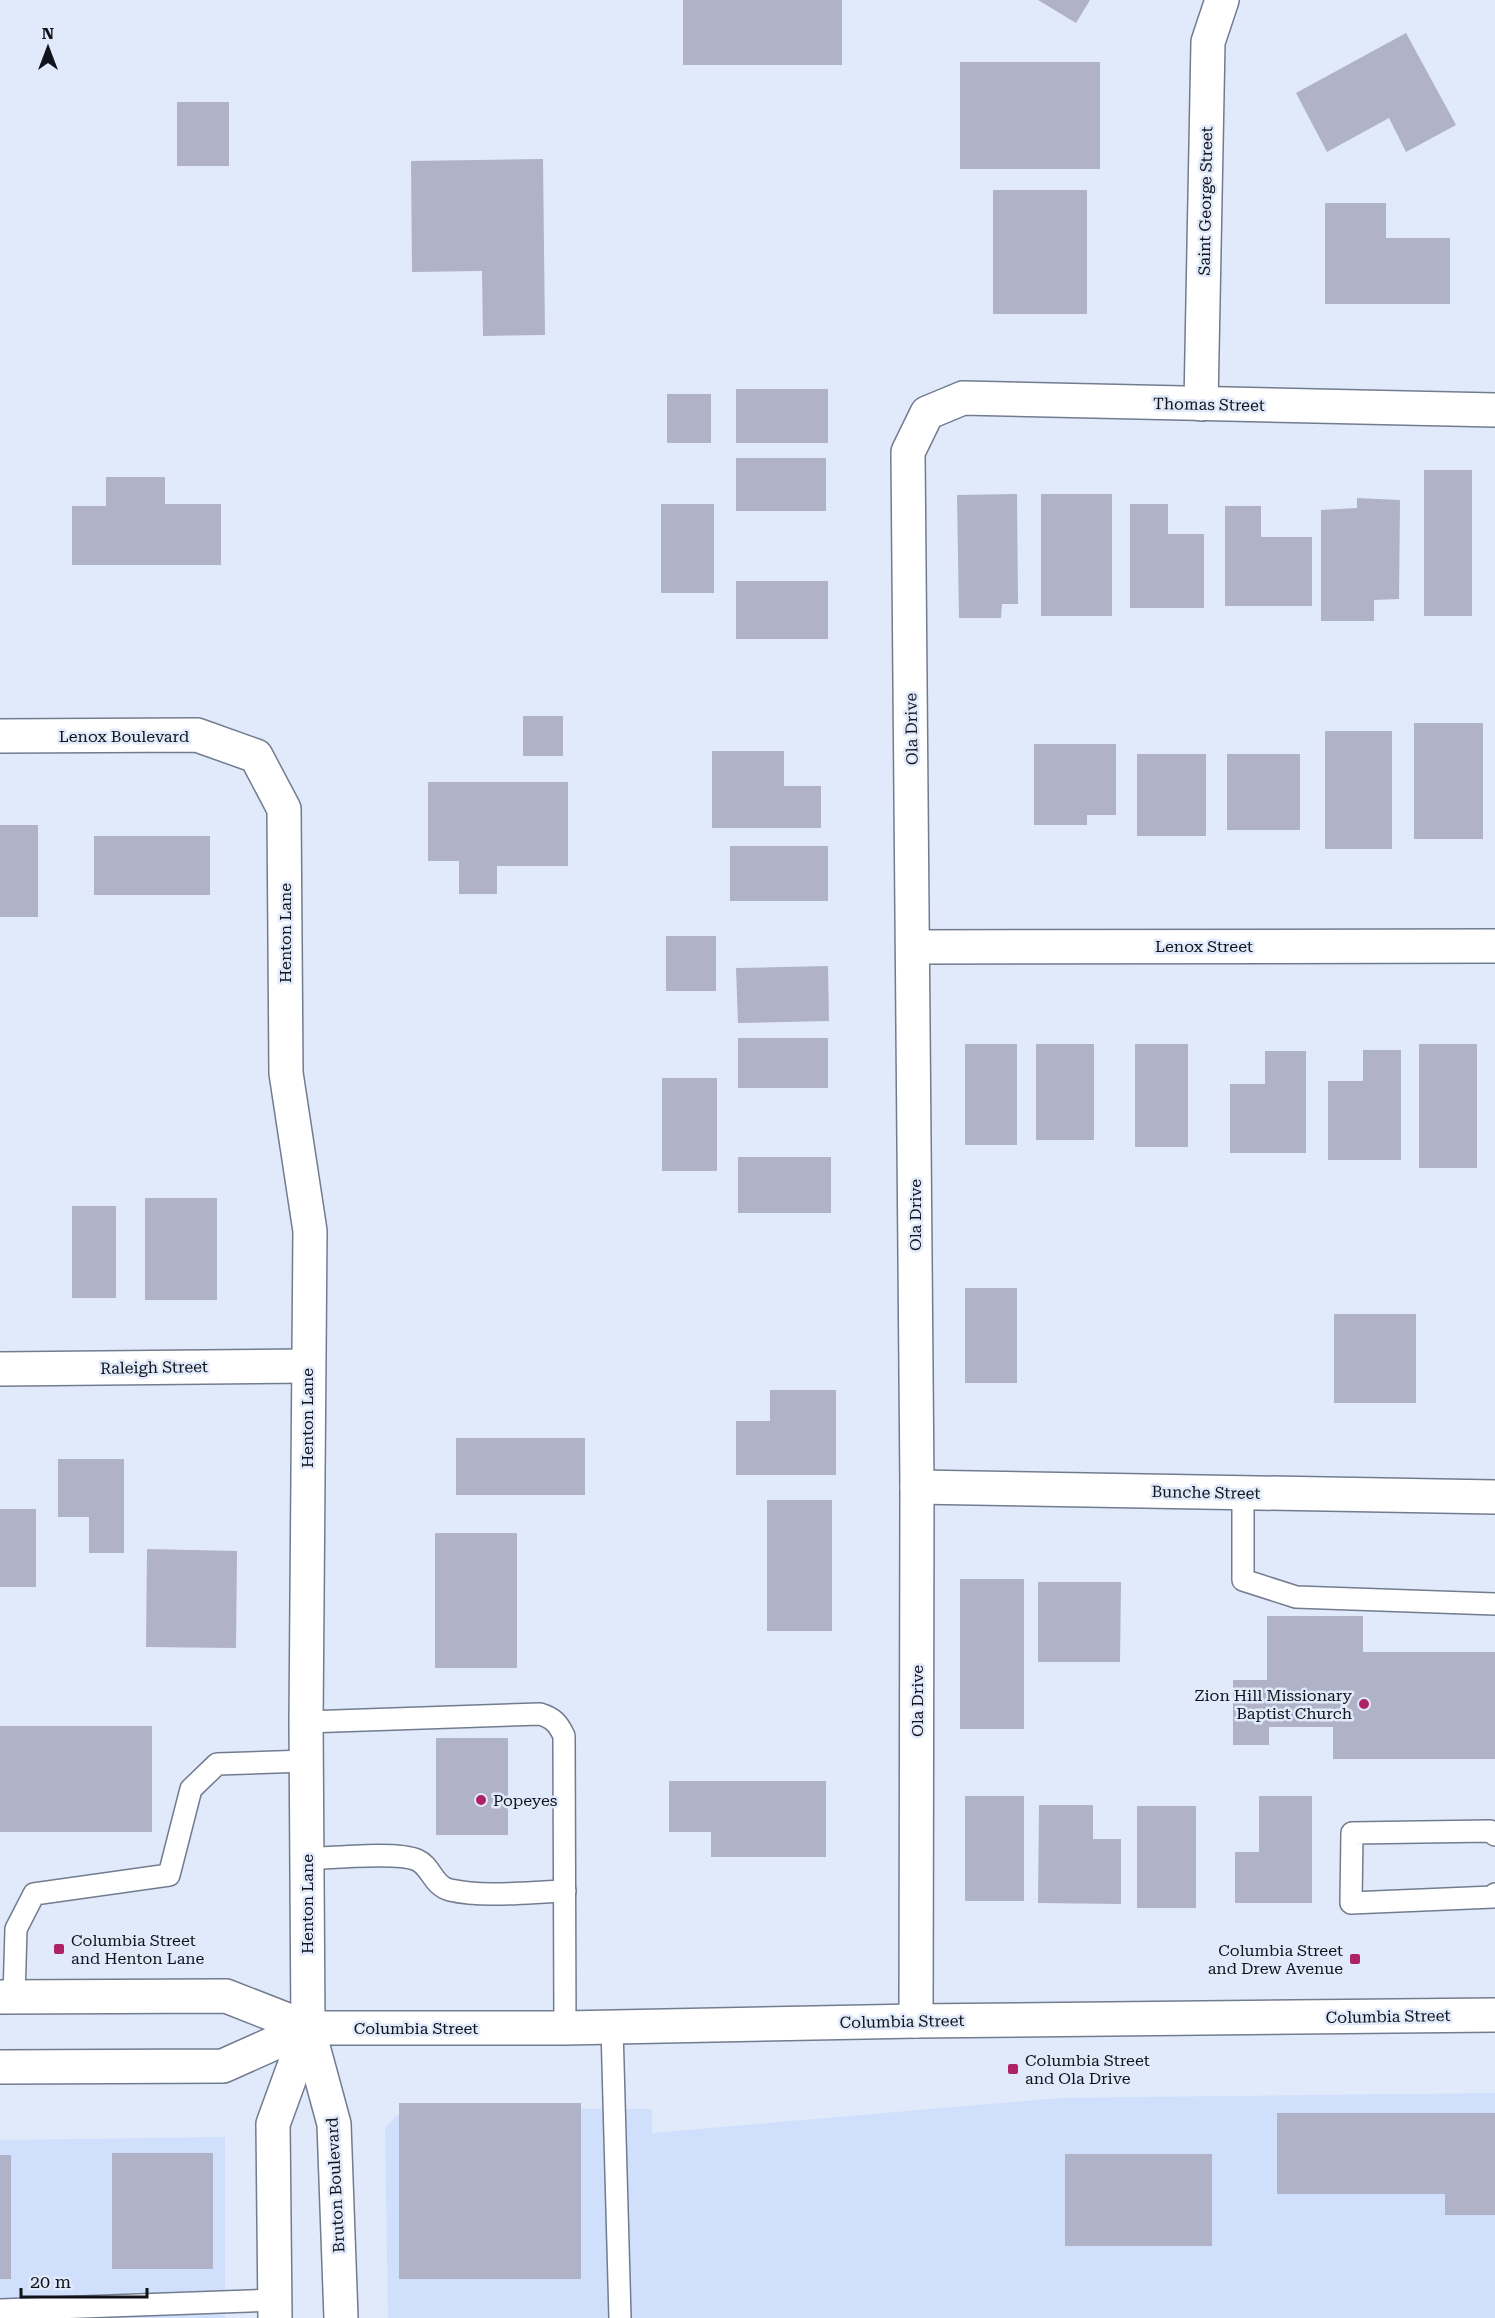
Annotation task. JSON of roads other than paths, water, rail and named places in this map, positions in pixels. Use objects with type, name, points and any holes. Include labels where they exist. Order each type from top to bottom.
[{"type":"street","name":"Saint George Street","points":[[1201,404],[1208,42],[1222,0]]},
{"type":"street","name":"Thomas Street","points":[[927,413],[963,398],[1495,410]]},
{"type":"street","name":"Ola Drive","points":[[916,2021],[917,1487],[908,452],[927,413]]},
{"type":"street","name":"Lenox Boulevard","points":[[0,736],[197,735],[256,756],[284,809]]},
{"type":"street","name":"Henton Lane","points":[[284,809],[286,1073],[310,1231],[307,1366],[306,1722],[308,2028]]},
{"type":"street","name":"Lenox Street","points":[[913,947],[1495,946]]},
{"type":"street","name":"Raleigh Street","points":[[0,1369],[307,1366]]},
{"type":"street","name":"Bunche Street","points":[[917,1487],[1495,1497]]},
{"type":"street","name":"Columbia Street","points":[[7,1997],[226,1996],[308,2028],[612,2028],[916,2021],[1495,2015]]},
{"type":"street","name":"Columbia Street","points":[[0,2067],[223,2066],[308,2028]]},
{"type":"street","points":[[275,2309],[273,2124],[308,2028]]},
{"type":"street","name":"Bruton Boulevard","points":[[308,2028],[334,2124],[341,2318]]},
{"type":"lane","points":[[1243,1492],[1243,1580],[1296,1597],[1495,1604]]},
{"type":"lane","points":[[306,1722],[540,1714],[552,1718],[564,1736],[565,2028]]},
{"type":"lane","points":[[7,1997],[16,1929],[34,1894],[168,1875],[191,1789],[217,1764],[306,1761]]},
{"type":"lane","points":[[1495,1835],[1490,1831],[1352,1833],[1351,1903],[1493,1897],[1495,1894]]},
{"type":"lane","points":[[306,1859],[398,1856],[417,1860],[436,1882],[449,1890],[472,1892],[565,1891]]},
{"type":"lane","points":[[612,2028],[620,2318]]},
{"type":"lane","points":[[0,2310],[275,2309]]},
{"type":"place","name":"Zion Hill Missionary Baptist Church","points":[[1364,1704]]},
{"type":"place","name":"Popeyes","points":[[481,1800]]},
{"type":"place","name":"Columbia Street and Henton Lane","points":[[59,1949]]},
{"type":"place","name":"Columbia Street and Drew Avenue","points":[[1355,1959]]},
{"type":"place","name":"Columbia Street and Ola Drive","points":[[1013,2069]]}]
